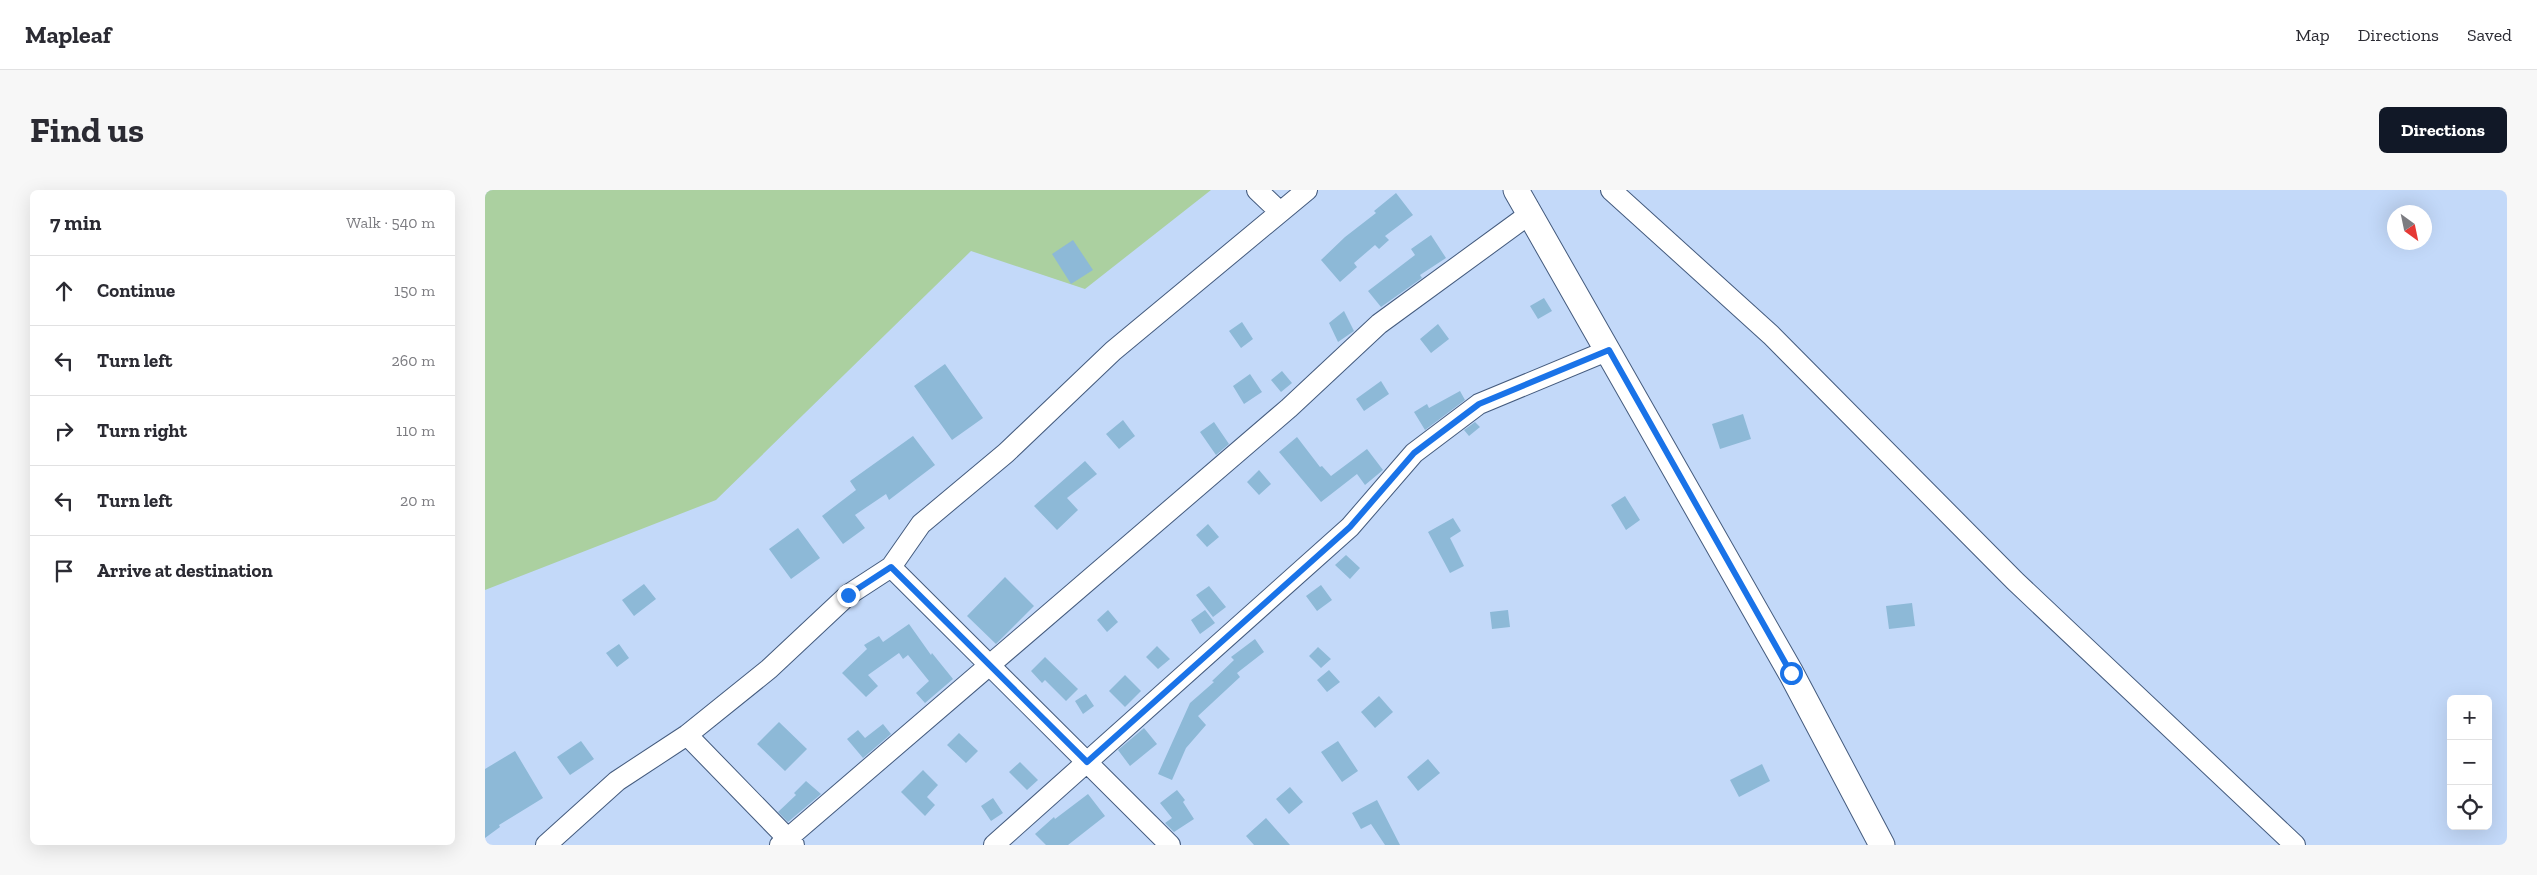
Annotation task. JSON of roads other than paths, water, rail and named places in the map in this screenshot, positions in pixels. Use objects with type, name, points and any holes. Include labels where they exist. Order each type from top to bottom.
[{"type":"main road","points":[[1516,190],[1531,213],[1791,673],[1882,845]]},
{"type":"street","points":[[1257,190],[1280,212]]},
{"type":"street","points":[[546,845],[617,781],[687,735],[769,669],[848,595],[891,567],[921,524],[1006,452],[1113,351],[1307,190]]},
{"type":"street","points":[[1611,190],[1771,335],[2015,581],[2295,845]]},
{"type":"street","points":[[687,735],[787,843],[990,665],[1289,408],[1379,324],[1531,213]]},
{"type":"street","points":[[994,845],[1350,527],[1414,453],[1479,404],[1609,350]]},
{"type":"street","points":[[891,567],[1170,845]]}]
